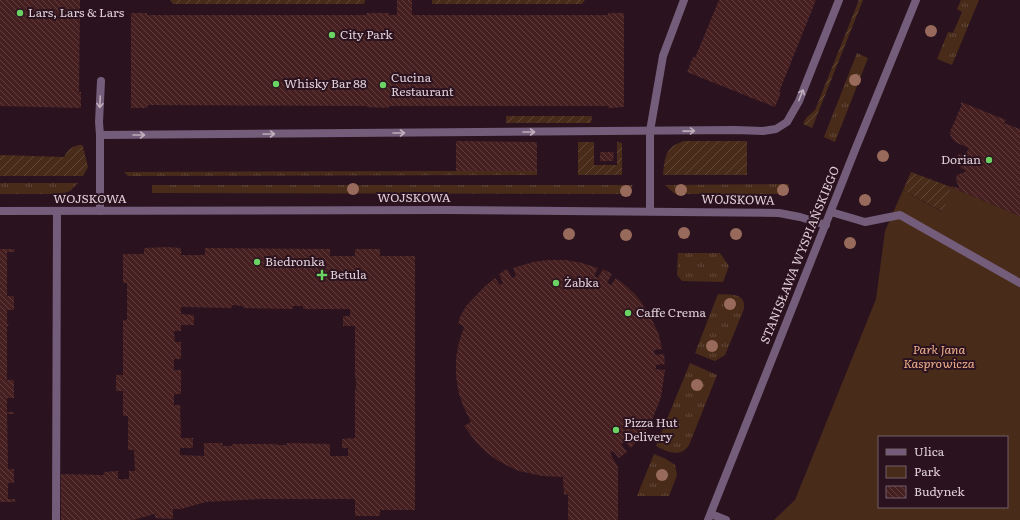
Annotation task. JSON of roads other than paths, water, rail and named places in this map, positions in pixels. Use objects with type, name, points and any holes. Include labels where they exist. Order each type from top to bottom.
[{"type":"street","points":[[650,211],[650,131],[663,56],[684,0]]},
{"type":"street","points":[[100,135],[763,131],[776,128],[787,122],[799,101],[839,0]]},
{"type":"street","name":"STANISŁAWA WYSPIAŃSKIEGO","points":[[709,517],[916,0]]},
{"type":"street","points":[[100,211],[99,122],[101,81]]},
{"type":"street","name":"WOJSKOWA","points":[[0,211],[455,210],[779,213],[800,217],[826,225]]},
{"type":"street","points":[[56,520],[57,211]]},
{"type":"street","points":[[831,212],[865,222],[900,215],[1020,283]]},
{"type":"street","points":[[709,517],[726,520]]},
{"type":"place","name":"Lars, Lars & Lars","points":[[20,13]]},
{"type":"place","name":"City Park","points":[[332,35]]},
{"type":"place","name":"Whisky Bar 88","points":[[276,84]]},
{"type":"place","name":"Cucina Restaurant","points":[[383,85]]},
{"type":"place","name":"Dorian","points":[[989,160]]},
{"type":"place","name":"Biedronka","points":[[257,262]]},
{"type":"place","name":"Betula","points":[[322,275]]},
{"type":"place","name":"Żabka","points":[[556,283]]},
{"type":"place","name":"Caffe Crema","points":[[628,313]]},
{"type":"place","name":"Pizza Hut Delivery","points":[[616,430]]},
{"type":"park label","name":"Park Jana Kasprowicza","points":[[939,357]]}]
